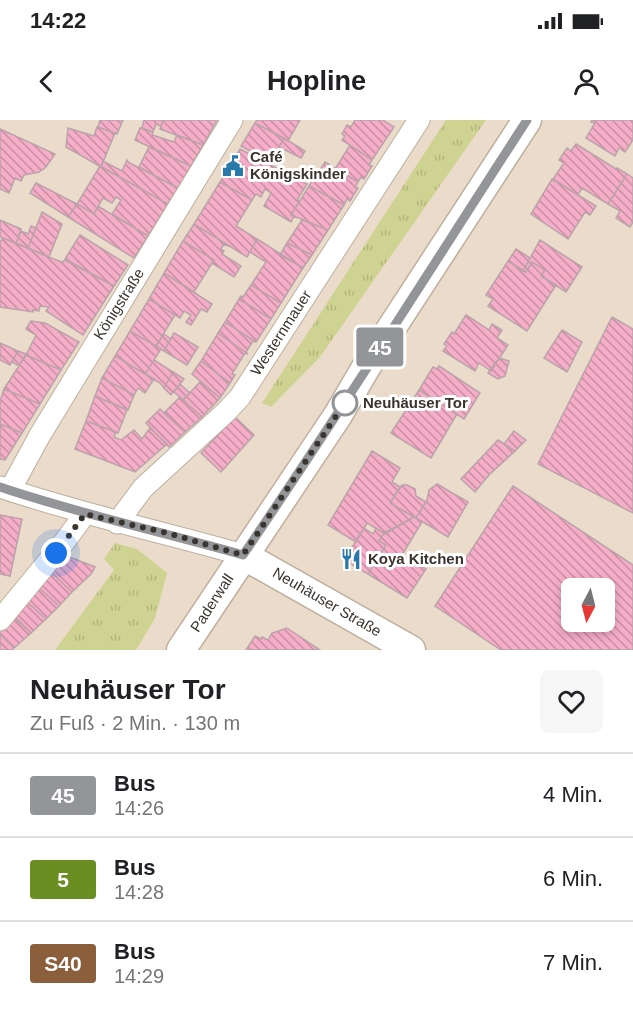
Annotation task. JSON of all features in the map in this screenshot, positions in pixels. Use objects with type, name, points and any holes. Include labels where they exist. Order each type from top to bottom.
[{"type":"main road","name":"Paderwall","points":[[181,650],[338,415],[368,364],[527,120]]},
{"type":"main road","name":"Neuhäuser Straße","points":[[243,555],[411,650]]},
{"type":"street","name":"Königstraße","points":[[5,488],[40,435],[232,120]]},
{"type":"street","name":"Westernmauer","points":[[117,523],[143,488],[227,411],[240,396],[419,120]]},
{"type":"street","points":[[5,488],[85,514],[167,533],[243,555]]},
{"type":"street","points":[[0,620],[85,514]]},
{"type":"green space","points":[[446,120],[486,120],[320,357],[271,407],[262,403]]},
{"type":"green space","points":[[115,543],[137,549],[167,573],[155,618],[136,650],[55,650],[114,570],[104,559]]},
{"type":"building","points":[[100,120],[123,120],[117,134],[98,127]]},
{"type":"building","points":[[144,120],[163,120],[161,126],[156,124],[153,132],[142,128]]},
{"type":"building","points":[[163,120],[217,120],[203,145],[160,129]]},
{"type":"building","points":[[257,120],[300,120],[288,141],[255,123]]},
{"type":"building","points":[[355,120],[383,120],[394,127],[372,160],[342,140],[345,136],[342,134],[347,125],[351,127]]},
{"type":"building","points":[[592,120],[633,120],[633,140],[625,152],[619,148],[615,156],[586,138],[595,123],[591,122]]},
{"type":"building","points":[[255,123],[284,138],[279,147],[282,148],[280,151],[277,150],[270,162],[241,146]]},
{"type":"building","points":[[97,127],[115,133],[101,167],[66,147],[68,128],[94,136]]},
{"type":"building","points":[[140,128],[153,132],[152,135],[174,142],[177,135],[203,145],[191,166],[135,140]]},
{"type":"building","points":[[0,129],[55,154],[46,167],[39,172],[24,175],[21,181],[15,178],[9,193],[0,189]]},
{"type":"building","points":[[284,138],[305,151],[301,158],[279,147]]},
{"type":"building","points":[[576,144],[627,174],[608,204],[582,188],[578,195],[553,179],[564,163],[559,160],[567,148],[571,151]]},
{"type":"building","points":[[350,145],[372,160],[369,165],[372,166],[364,179],[361,177],[358,182],[335,169]]},
{"type":"building","points":[[149,147],[191,166],[178,188],[139,167]]},
{"type":"building","points":[[240,149],[307,184],[297,200],[300,201],[291,215],[294,216],[291,222],[264,206],[271,193],[265,189],[261,197],[256,194],[252,200],[220,182]]},
{"type":"building","points":[[127,160],[178,188],[168,204],[101,167],[103,161],[122,171]]},
{"type":"building","points":[[325,162],[358,182],[355,187],[358,188],[350,201],[347,199],[344,205],[309,186]]},
{"type":"building","points":[[100,166],[168,204],[148,236],[112,214],[121,200],[116,197],[112,203],[103,198],[94,214],[77,204]]},
{"type":"building","points":[[627,174],[633,178],[633,222],[630,227],[616,218],[620,211],[608,204]]},
{"type":"building","points":[[552,179],[596,206],[590,215],[585,212],[568,239],[531,214]]},
{"type":"building","points":[[220,182],[252,200],[236,226],[257,239],[247,257],[194,224]]},
{"type":"building","points":[[36,183],[77,204],[68,217],[30,193]]},
{"type":"building","points":[[309,186],[344,205],[328,230],[291,215]]},
{"type":"building","points":[[77,204],[94,214],[98,206],[148,236],[134,258],[68,217]]},
{"type":"building","points":[[42,212],[62,224],[49,257],[28,248]]},
{"type":"building","points":[[0,220],[21,229],[16,243],[0,237]]},
{"type":"building","points":[[302,220],[328,230],[312,255],[287,243]]},
{"type":"building","points":[[194,224],[231,247],[224,244],[221,249],[224,251],[222,254],[241,266],[234,277],[212,263],[214,260],[183,241]]},
{"type":"building","points":[[31,226],[36,228],[28,248],[16,243],[21,231],[28,234]]},
{"type":"building","points":[[80,235],[128,265],[114,286],[65,259]]},
{"type":"building","points":[[3,238],[62,262],[65,260],[114,286],[83,335],[46,311],[49,307],[40,306],[39,311],[33,310],[33,312],[0,307],[0,242]]},
{"type":"building","points":[[257,239],[303,268],[281,303],[251,285],[266,262],[250,252]]},
{"type":"building","points":[[540,240],[582,267],[566,292],[541,276],[545,270],[532,262],[526,272],[523,271]]},
{"type":"building","points":[[183,241],[214,260],[194,292],[164,273]]},
{"type":"building","points":[[287,243],[312,255],[303,268],[280,255]]},
{"type":"building","points":[[516,249],[530,258],[523,271],[508,261]]},
{"type":"building","points":[[508,261],[526,272],[532,262],[545,270],[541,276],[556,285],[527,331],[488,306],[493,299],[486,295]]},
{"type":"building","points":[[164,273],[212,304],[207,312],[201,309],[191,325],[186,322],[191,315],[184,311],[180,318],[149,299]]},
{"type":"building","points":[[251,285],[281,303],[271,319],[239,299]]},
{"type":"building","points":[[149,299],[175,315],[156,346],[130,331]]},
{"type":"building","points":[[239,299],[271,319],[256,342],[225,322]]},
{"type":"building","points":[[466,315],[489,330],[492,324],[502,330],[497,338],[508,345],[491,371],[479,363],[475,371],[443,351],[447,346],[444,344],[452,332],[454,334]]},
{"type":"building","points":[[612,317],[633,329],[633,513],[538,464]]},
{"type":"building","points":[[31,321],[45,323],[79,342],[61,370],[26,355],[36,335],[26,329]]},
{"type":"building","points":[[225,322],[256,342],[253,341],[246,352],[248,354],[218,333]]},
{"type":"building","points":[[562,330],[582,342],[567,372],[544,358]]},
{"type":"building","points":[[130,331],[161,349],[145,374],[115,356]]},
{"type":"building","points":[[174,333],[198,347],[187,365],[164,351]]},
{"type":"building","points":[[218,333],[248,354],[245,353],[232,374],[235,375],[230,383],[201,361]]},
{"type":"building","points":[[164,334],[171,339],[164,351],[156,346]]},
{"type":"building","points":[[0,343],[18,351],[10,365],[0,360]]},
{"type":"building","points":[[18,351],[26,354],[19,366],[12,362]]},
{"type":"building","points":[[26,355],[61,370],[40,404],[4,389]]},
{"type":"building","points":[[115,356],[154,379],[145,393],[138,388],[134,395],[102,378]]},
{"type":"building","points":[[499,358],[509,361],[505,376],[498,379],[488,373]]},
{"type":"building","points":[[154,360],[173,372],[164,388],[145,374]]},
{"type":"building","points":[[201,361],[230,383],[220,398],[192,374]]},
{"type":"building","points":[[439,366],[480,393],[464,419],[419,390],[433,367],[437,369]]},
{"type":"building","points":[[173,372],[184,379],[171,395],[164,388]]},
{"type":"building","points":[[102,378],[134,395],[128,410],[95,396]]},
{"type":"building","points":[[200,382],[220,398],[202,417],[183,400]]},
{"type":"building","points":[[180,384],[190,393],[183,400],[174,392]]},
{"type":"building","points":[[4,389],[40,404],[22,433],[0,424],[0,401]]},
{"type":"building","points":[[419,390],[457,414],[431,458],[391,433]]},
{"type":"building","points":[[95,396],[127,410],[118,433],[86,421]]},
{"type":"building","points":[[180,397],[202,417],[185,432],[164,413]]},
{"type":"building","points":[[160,409],[185,432],[169,447],[146,423]]},
{"type":"building","points":[[235,417],[254,435],[221,472],[201,453]]},
{"type":"building","points":[[86,421],[116,432],[114,437],[121,440],[134,430],[142,439],[150,428],[167,444],[135,472],[75,449]]},
{"type":"building","points":[[0,424],[22,433],[5,460],[0,459]]},
{"type":"building","points":[[514,431],[526,440],[515,451],[504,444]]},
{"type":"building","points":[[498,440],[515,451],[489,475],[475,492],[461,479]]},
{"type":"building","points":[[372,451],[400,468],[392,482],[400,487],[390,503],[414,517],[385,534],[367,523],[356,542],[328,525]]},
{"type":"building","points":[[437,484],[468,502],[448,537],[416,518],[427,500],[429,490]]},
{"type":"building","points":[[402,485],[415,489],[416,496],[426,502],[416,518],[390,503]]},
{"type":"building","points":[[513,486],[633,565],[633,650],[501,650],[435,606]]},
{"type":"building","points":[[0,515],[22,519],[10,576],[0,574]]},
{"type":"building","points":[[414,517],[422,522],[402,555],[426,569],[407,598],[368,574],[386,545],[379,541],[384,533]]},
{"type":"building","points":[[364,528],[373,534],[376,528],[384,533],[379,541],[386,545],[368,574],[344,560]]},
{"type":"building","points":[[67,556],[95,567],[72,592],[52,573]]},
{"type":"building","points":[[52,573],[72,592],[59,606],[39,588]]},
{"type":"building","points":[[39,588],[59,606],[46,619],[27,602]]},
{"type":"building","points":[[27,602],[46,619],[31,633],[14,616]]},
{"type":"building","points":[[13,617],[31,633],[14,648],[0,634],[0,630]]},
{"type":"building","points":[[287,628],[320,650],[246,650],[255,636],[268,640],[272,633]]},
{"type":"building","points":[[0,634],[14,648],[12,650],[0,650]]},
{"type":"bus line","name":"45","points":[[0,487],[77,512],[167,533],[243,555],[338,415],[368,364],[527,120]]},
{"type":"place","name":"Café Königskinder","points":[[233,166]]},
{"type":"place","name":"Neuhäuser Tor","points":[[345,403]]},
{"type":"place","name":"Koya Kitchen","points":[[351,559]]},
{"type":"route","points":[[56,553],[85,514],[167,533],[243,555],[348,398],[345,403]]}]
